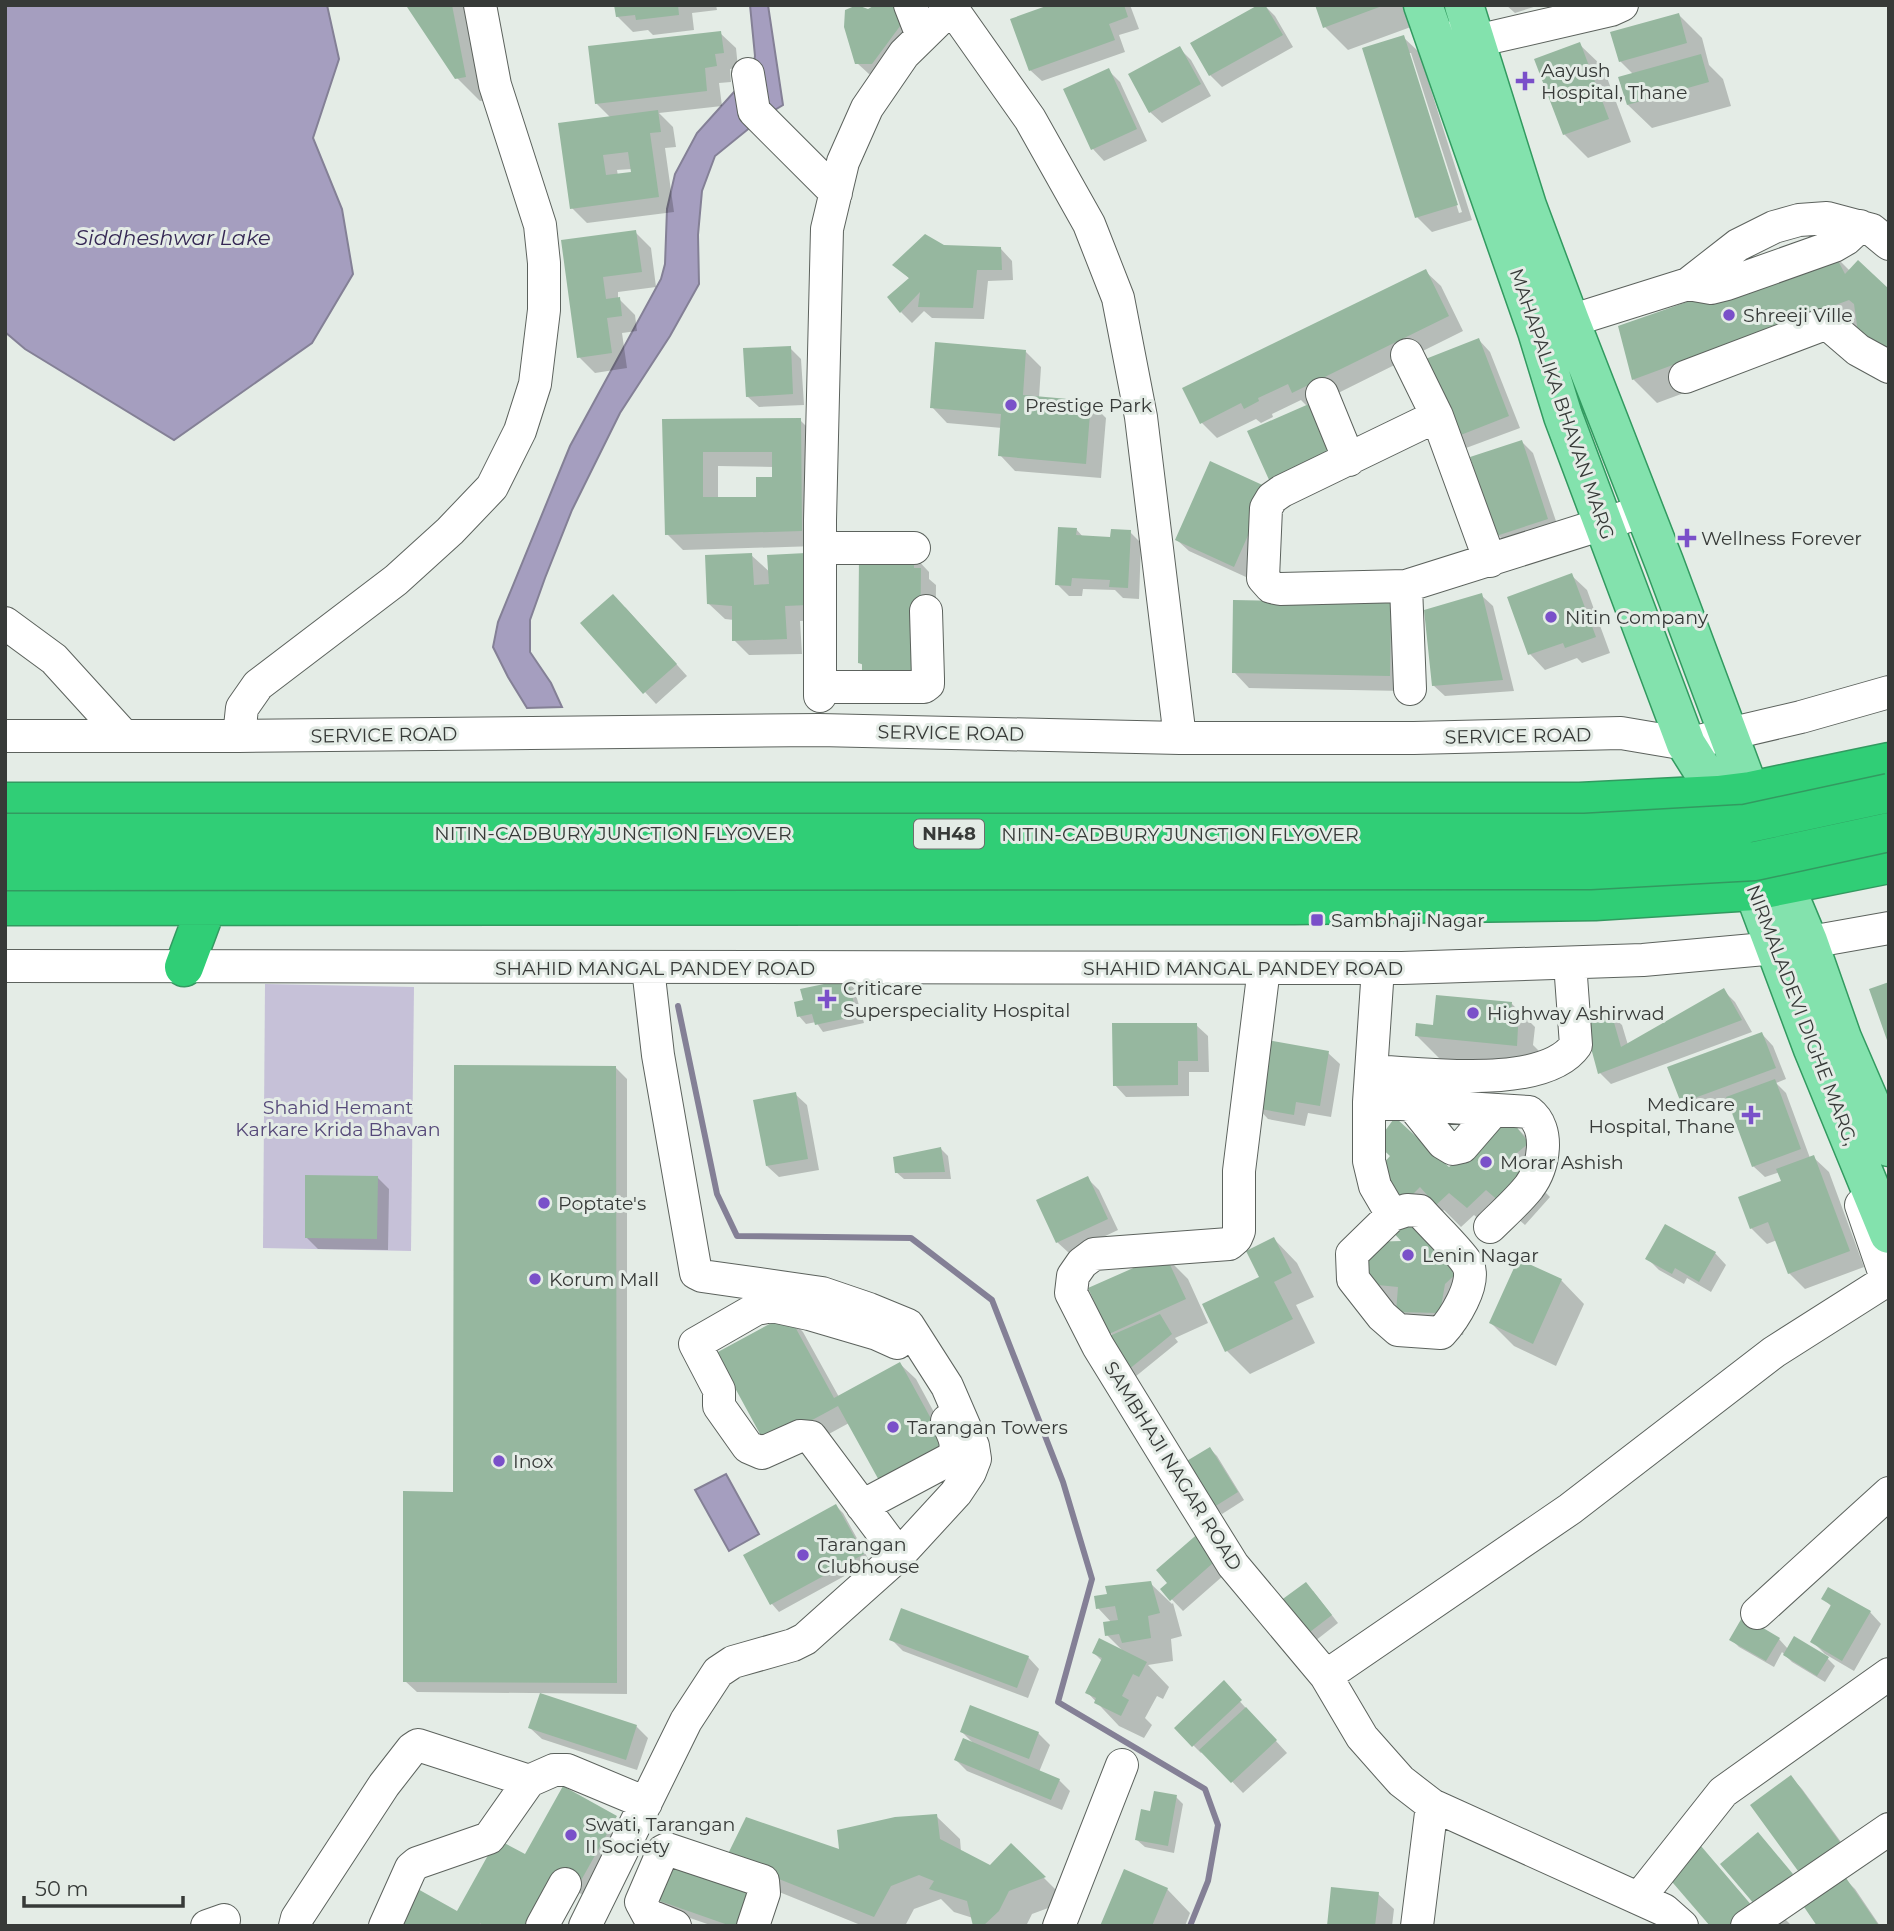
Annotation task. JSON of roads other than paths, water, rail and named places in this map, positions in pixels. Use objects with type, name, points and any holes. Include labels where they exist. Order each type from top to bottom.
[{"type":"highway","points":[[5,802],[1580,803],[1734,793],[1889,761]]},
{"type":"highway","name":"NITIN-CADBURY JUNCTION FLYOVER","points":[[5,833],[1585,833],[1745,824],[1889,793]]},
{"type":"highway","points":[[1636,800],[1650,817],[1665,853],[1658,875],[1636,899]]},
{"type":"highway","name":"NITIN-CADBURY JUNCTION FLYOVER","points":[[5,871],[1590,870],[1755,860],[1889,832]]},
{"type":"highway","points":[[5,906],[206,908],[1294,905],[1595,901],[1770,889],[1889,864]]},
{"type":"highway","points":[[184,967],[206,908]]},
{"type":"main road","name":"MAHAPALIKA BHAVAN MARG","points":[[1464,5],[1476,41],[1525,248]]},
{"type":"main road","name":"MAHAPALIKA BHAVAN MARG","points":[[1427,20],[1525,248],[1553,326],[1644,511],[1728,734],[1734,793]]},
{"type":"main road","name":"MAHAPALIKA BHAVAN MARG","points":[[1553,326],[1563,416],[1686,744],[1734,793]]},
{"type":"main road","name":"NIRMALADEVI DIGHE MARG,","points":[[1734,793],[1792,945],[1842,1038],[1889,1147]]},
{"type":"main road","name":"NIRMALADEVI DIGHE MARG,","points":[[1792,945],[1813,1049],[1889,1234]]},
{"type":"street","points":[[239,736],[242,708],[258,685],[396,580],[450,531],[492,486],[520,431],[535,384],[544,310],[544,263],[540,225],[495,85],[480,5]]},
{"type":"street","points":[[910,5],[922,36]]},
{"type":"street","points":[[1427,20],[1476,41],[1575,19],[1622,5]]},
{"type":"street","points":[[926,611],[928,684],[924,687],[820,692],[820,548],[827,229],[844,162],[867,108],[904,54],[952,6],[1036,131],[1089,224],[1118,298],[1141,417],[1180,738]]},
{"type":"street","points":[[748,74],[754,111],[836,193]]},
{"type":"street","points":[[1553,326],[1688,284],[1738,245],[1774,227],[1799,220],[1827,218],[1860,226],[1872,230],[1889,244]]},
{"type":"street","points":[[1685,377],[1822,325],[1830,326],[1858,350],[1889,367]]},
{"type":"street","points":[[1407,355],[1437,416],[1490,561]]},
{"type":"street","points":[[1322,394],[1349,460]]},
{"type":"street","points":[[1437,416],[1272,498],[1266,508],[1263,578],[1271,587],[1406,586],[1644,511]]},
{"type":"street","points":[[820,548],[914,548]]},
{"type":"street","points":[[1406,586],[1410,689]]},
{"type":"street","points":[[5,623],[54,659],[124,737]]},
{"type":"street","name":"SERVICE ROAD","points":[[5,736],[819,730],[1180,738],[1414,738],[1621,733],[1686,744],[1801,718],[1889,692]]},
{"type":"street","points":[[1792,945],[1889,928]]},
{"type":"street","name":"SHAHID MANGAL PANDEY ROAD","points":[[5,966],[1378,968],[1643,960],[1792,945]]},
{"type":"street","points":[[1371,1071],[1505,1076],[1550,1065],[1569,1054],[1576,1045],[1570,963]]},
{"type":"street","points":[[585,1926],[686,1721],[725,1666],[799,1643],[899,1555],[964,1482],[975,1459],[973,1447],[947,1386],[908,1325],[869,1309],[810,1303],[696,1273],[658,1055],[648,968]]},
{"type":"street","name":"SAMBHAJI NAGAR ROAD","points":[[1264,968],[1239,1171],[1239,1231],[1236,1238],[1229,1244],[1094,1254],[1082,1263],[1073,1276],[1071,1293],[1098,1346],[1233,1565],[1326,1676],[1363,1737],[1401,1780],[1433,1805],[1664,1910],[1682,1926]]},
{"type":"street","points":[[1378,968],[1369,1102],[1369,1161],[1375,1186],[1392,1214]]},
{"type":"street","points":[[1326,1676],[1570,1509],[1774,1352],[1881,1284],[1885,1275],[1856,1189],[1812,1081],[1806,1055],[1813,1049]]},
{"type":"street","points":[[1369,1102],[1413,1107],[1529,1112],[1536,1117],[1544,1141],[1537,1172],[1529,1187],[1490,1227]]},
{"type":"street","points":[[862,1506],[947,1463],[956,1451],[956,1441],[917,1365],[901,1345],[810,1303],[756,1309],[695,1345],[719,1390],[719,1406],[748,1447],[762,1453],[800,1436],[811,1437],[862,1506],[899,1555]]},
{"type":"street","points":[[1757,1614],[1889,1493]]},
{"type":"street","points":[[1639,1898],[1723,1792],[1889,1674]]},
{"type":"street","points":[[295,1926],[297,1918],[384,1785],[415,1746],[422,1745],[528,1781]]},
{"type":"street","points":[[1059,1926],[1122,1765]]},
{"type":"street","points":[[385,1926],[411,1868],[416,1863],[489,1838],[528,1781],[554,1770],[567,1770],[646,1803]]},
{"type":"street","points":[[1417,1926],[1433,1805]]},
{"type":"street","points":[[1747,1926],[1889,1829]]},
{"type":"street","points":[[675,1926],[648,1915],[641,1902],[663,1852],[667,1849],[763,1881],[764,1893],[753,1926]]},
{"type":"street","points":[[542,1926],[565,1884]]},
{"type":"water","name":"Siddheshwar Lake","points":[[5,5],[327,5],[339,59],[313,138],[342,209],[353,274],[312,343],[174,440],[25,349],[5,332]]},
{"type":"water","points":[[750,5],[768,5],[783,105],[763,117],[715,156],[702,191],[698,235],[699,284],[670,336],[620,413],[572,510],[530,620],[530,652],[551,683],[562,707],[527,708],[493,647],[498,622],[570,446],[661,279],[665,264],[667,209],[675,174],[697,133],[752,72],[755,56]]},
{"type":"water","points":[[726,1474],[759,1534],[729,1551],[695,1490]]},
{"type":"waterway","points":[[678,1006],[717,1194],[737,1236],[911,1238],[992,1300],[1063,1482],[1092,1579],[1058,1702],[1205,1789],[1218,1825],[1208,1881],[1190,1926]]},
{"type":"place","name":"Aayush Hospital, Thane","points":[[1525,81]]},
{"type":"place","name":"Shreeji Ville","points":[[1729,315]]},
{"type":"place","name":"Prestige Park","points":[[1011,405]]},
{"type":"place","name":"Wellness Forever","points":[[1687,538]]},
{"type":"place","name":"Nitin Company","points":[[1551,617]]},
{"type":"place","name":"Sambhaji Nagar","points":[[1317,920]]},
{"type":"place","name":"Criticare Superspeciality Hospital","points":[[827,999]]},
{"type":"place","name":"Highway Ashirwad","points":[[1473,1013]]},
{"type":"place","name":"Medicare Hospital, Thane","points":[[1751,1115]]},
{"type":"place","name":"Morar Ashish","points":[[1486,1162]]},
{"type":"place","name":"Poptate's","points":[[544,1203]]},
{"type":"place","name":"Lenin Nagar","points":[[1408,1255]]},
{"type":"place","name":"Korum Mall","points":[[535,1279]]},
{"type":"place","name":"Tarangan Towers","points":[[893,1427]]},
{"type":"place","name":"Inox","points":[[499,1461]]},
{"type":"place","name":"Tarangan Clubhouse","points":[[803,1555]]},
{"type":"place","name":"Swati, Tarangan II Society","points":[[571,1835]]},
{"type":"park label","name":"Shahid Hemant Karkare Krida Bhavan","points":[[338,1118]]}]
